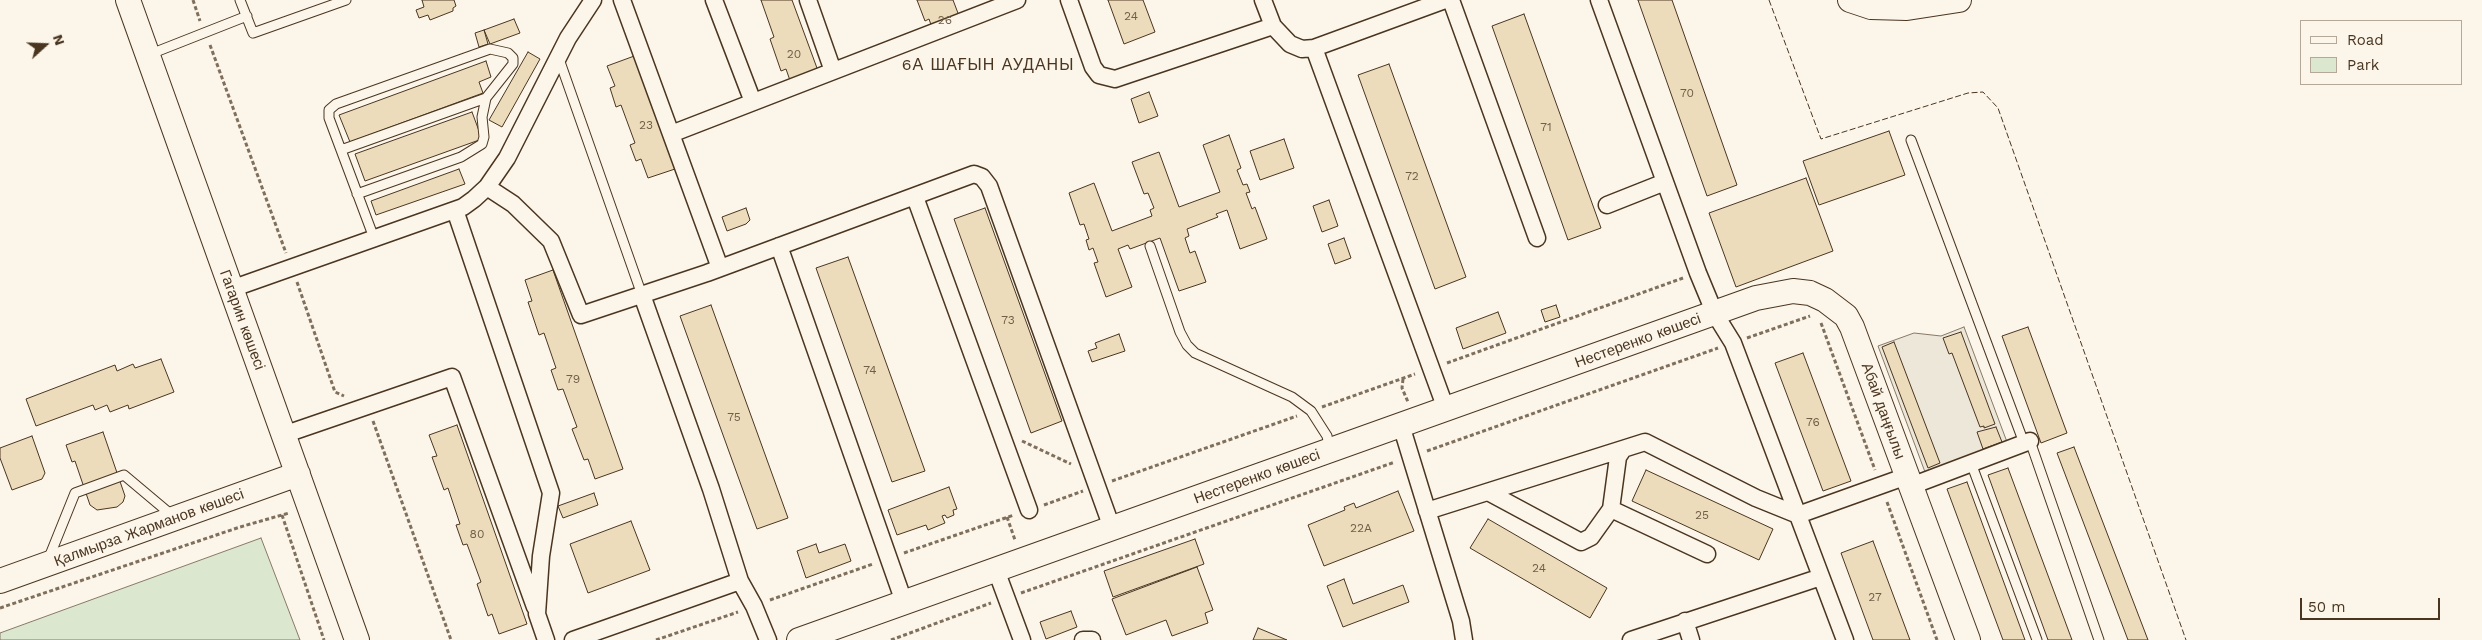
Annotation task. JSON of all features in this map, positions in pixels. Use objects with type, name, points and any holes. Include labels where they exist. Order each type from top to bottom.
[{"type":"main road","name":"Гагарин көшесі","points":[[128,0],[357,640]]},
{"type":"main road","points":[[1850,0],[1871,7],[1907,8],[1959,0]]},
{"type":"main road","name":"Абай даңғылы","points":[[1715,314],[1756,298],[1793,291],[1810,293],[1824,300],[1846,316],[1852,327],[1968,640]]},
{"type":"main road","name":"Нестеренко көшесі","points":[[798,640],[1715,314]]},
{"type":"main road","name":"Қалмырза Жарманов көшесі","points":[[0,581],[298,474]]},
{"type":"street","points":[[231,289],[454,210],[474,199],[487,187],[507,158],[568,38],[593,0]]},
{"type":"street","points":[[622,0],[720,268]]},
{"type":"street","points":[[714,0],[753,102]]},
{"type":"street","points":[[808,0],[833,71]]},
{"type":"street","points":[[671,134],[1016,0]]},
{"type":"street","points":[[1069,0],[1094,67],[1099,75],[1106,78],[1115,79],[1273,26]]},
{"type":"street","points":[[1263,0],[1273,26],[1290,44],[1302,49],[1314,48],[1445,0]]},
{"type":"street","points":[[1451,0],[1537,238]]},
{"type":"street","points":[[1599,0],[1698,273],[1715,314],[1733,343],[1845,640]]},
{"type":"street","points":[[1314,48],[1446,409]]},
{"type":"street","points":[[487,187],[513,204],[550,241],[581,315],[720,268],[974,174],[982,177],[989,186],[1112,528]]},
{"type":"street","points":[[1607,205],[1665,182]]},
{"type":"street","points":[[915,197],[1030,510]]},
{"type":"street","points":[[454,210],[551,493],[541,556],[537,614]]},
{"type":"street","points":[[779,246],[904,602]]},
{"type":"street","points":[[642,295],[711,489],[740,581],[754,606],[768,640]]},
{"type":"street","points":[[284,435],[452,377],[546,640]]},
{"type":"street","points":[[1401,425],[1461,621],[1464,640]]},
{"type":"street","points":[[1427,511],[1622,451],[1645,442],[1756,498],[1798,515],[1881,486],[1909,481],[1971,463],[2027,442]]},
{"type":"street","points":[[1488,492],[1580,542],[1590,536],[1611,509],[1618,457],[1622,451]]},
{"type":"street","points":[[1611,509],[1707,554]]},
{"type":"street","points":[[996,570],[1022,640]]},
{"type":"street","points":[[1631,640],[1822,577]]},
{"type":"street","points":[[573,640],[740,581]]},
{"type":"street","points":[[1685,621],[1692,640]]},
{"type":"street","points":[[1083,640],[1092,640]]},
{"type":"lane","points":[[240,0],[253,33],[346,0]]},
{"type":"lane","points":[[148,56],[246,16]]},
{"type":"lane","points":[[357,194],[461,157],[482,144],[484,137],[482,117],[486,98],[513,64],[513,58],[508,53],[490,49],[336,104],[330,110],[329,118],[357,194],[374,238]]},
{"type":"lane","points":[[559,59],[642,295]]},
{"type":"lane","points":[[341,150],[486,98]]},
{"type":"lane","points":[[1911,140],[2027,442],[2099,640]]},
{"type":"lane","points":[[1150,246],[1187,345],[1195,353],[1292,398],[1311,411],[1327,436],[1330,450]]},
{"type":"lane","points":[[1971,463],[2037,640]]},
{"type":"lane","points":[[46,564],[75,493],[124,475],[175,518]]},
{"type":"path","points":[[193,0],[292,267],[335,392],[367,406],[451,640]]},
{"type":"path","points":[[656,640],[1030,510],[1095,480],[1311,411],[1698,273]]},
{"type":"path","points":[[891,640],[1817,313]]},
{"type":"path","points":[[1821,322],[1938,640]]},
{"type":"path","points":[[1001,431],[1095,480]]},
{"type":"path","points":[[0,608],[240,527],[309,508]]},
{"type":"path","points":[[282,516],[324,640]]},
{"type":"green space","points":[[261,538],[300,640],[0,640],[0,633]]},
{"type":"shaded area","points":[[1964,327],[2007,442],[1925,472],[1878,346],[1914,333],[1941,336]]},
{"type":"building","points":[[422,0],[454,0],[456,6],[453,8],[453,11],[430,20],[428,15],[419,18],[416,10],[424,7]]},
{"type":"building","points":[[761,0],[792,0],[821,79],[793,89],[786,69],[781,71],[770,39],[774,37]]},
{"type":"building","points":[[917,0],[953,0],[964,29],[936,39],[929,19],[925,21]]},
{"type":"building","points":[[1108,0],[1143,0],[1155,32],[1124,44]]},
{"type":"building","points":[[1638,0],[1672,0],[1737,185],[1707,196]]},
{"type":"building","points":[[1524,14],[1601,228],[1568,240],[1492,26]]},
{"type":"building","points":[[514,19],[520,33],[490,44],[484,30]]},
{"type":"building","points":[[484,30],[488,44],[479,47],[475,33]]},
{"type":"building","points":[[528,52],[540,59],[502,127],[489,120]]},
{"type":"building","points":[[637,55],[678,168],[648,178],[641,159],[636,161],[630,145],[635,143],[621,105],[616,107],[610,88],[615,86],[607,66]]},
{"type":"building","points":[[486,61],[491,77],[479,82],[483,93],[350,142],[339,115]]},
{"type":"building","points":[[1389,64],[1466,277],[1435,289],[1358,75]]},
{"type":"building","points":[[1149,92],[1158,116],[1139,123],[1131,99]]},
{"type":"building","points":[[472,112],[482,139],[365,181],[355,154]]},
{"type":"building","points":[[1889,131],[1905,175],[1819,205],[1803,161]]},
{"type":"building","points":[[1229,135],[1241,168],[1237,170],[1243,185],[1247,184],[1250,192],[1246,193],[1252,209],[1255,207],[1267,239],[1240,249],[1227,210],[1216,214],[1218,217],[1187,229],[1189,236],[1185,238],[1190,253],[1195,251],[1206,282],[1179,291],[1160,238],[1130,249],[1128,245],[1118,249],[1132,287],[1106,297],[1094,263],[1098,262],[1093,248],[1089,250],[1086,240],[1089,239],[1084,224],[1080,225],[1069,193],[1094,183],[1112,231],[1152,216],[1150,210],[1154,208],[1148,193],[1144,194],[1132,162],[1159,152],[1179,207],[1220,192],[1203,145]]},
{"type":"building","points":[[1284,139],[1294,168],[1260,180],[1250,151]]},
{"type":"building","points":[[459,169],[465,184],[376,215],[371,201]]},
{"type":"building","points":[[1806,178],[1833,251],[1736,287],[1709,213]]},
{"type":"building","points":[[1329,200],[1338,226],[1322,232],[1313,206]]},
{"type":"building","points":[[746,208],[750,220],[746,224],[727,231],[722,217]]},
{"type":"building","points":[[985,208],[1062,421],[1031,433],[954,219]]},
{"type":"building","points":[[1344,238],[1351,258],[1335,264],[1328,244]]},
{"type":"building","points":[[848,257],[925,471],[892,482],[816,268]]},
{"type":"building","points":[[553,270],[623,469],[595,479],[588,459],[584,460],[572,429],[577,427],[563,389],[558,390],[551,370],[556,368],[544,333],[539,335],[528,302],[532,301],[525,280]]},
{"type":"building","points":[[711,305],[788,518],[757,529],[680,316]]},
{"type":"building","points":[[1556,305],[1560,317],[1545,322],[1541,310]]},
{"type":"building","points":[[1498,312],[1506,333],[1463,349],[1456,328]]},
{"type":"building","points":[[2028,327],[2067,433],[2041,443],[2002,336]]},
{"type":"building","points":[[1961,332],[1995,424],[1984,428],[1984,426],[1980,427],[1952,353],[1949,354],[1943,338]]},
{"type":"building","points":[[1119,334],[1125,351],[1092,362],[1088,351],[1097,348],[1095,343]]},
{"type":"building","points":[[1894,342],[1940,463],[1928,468],[1882,347]]},
{"type":"building","points":[[1803,353],[1851,481],[1823,491],[1775,363]]},
{"type":"building","points":[[161,359],[174,392],[129,409],[128,405],[110,412],[107,405],[95,410],[93,405],[36,426],[26,399],[115,365],[117,371],[133,364],[135,368]]},
{"type":"building","points":[[457,425],[527,624],[499,634],[492,614],[488,616],[477,584],[481,582],[467,544],[463,545],[456,525],[460,524],[448,488],[444,490],[432,457],[437,456],[429,435]]},
{"type":"building","points":[[1996,427],[2002,442],[1983,449],[1977,432]]},
{"type":"building","points":[[103,432],[125,496],[123,502],[117,507],[97,510],[90,505],[75,461],[72,462],[66,445]]},
{"type":"building","points":[[32,436],[45,473],[42,479],[12,490],[0,458],[0,448]]},
{"type":"building","points":[[2074,447],[2148,640],[2128,640],[2057,453]]},
{"type":"building","points":[[2008,468],[2072,640],[2048,640],[1988,475]]},
{"type":"building","points":[[1646,470],[1773,529],[1759,560],[1632,501]]},
{"type":"building","points":[[1967,482],[2025,640],[2003,640],[1947,489]]},
{"type":"building","points":[[949,487],[957,509],[953,510],[954,515],[947,518],[945,515],[942,516],[945,523],[928,530],[926,525],[897,535],[888,510]]},
{"type":"building","points":[[1398,491],[1414,531],[1324,566],[1308,525],[1345,510],[1344,507],[1354,503],[1356,508]]},
{"type":"building","points":[[594,493],[598,505],[563,518],[558,506]]},
{"type":"building","points":[[1488,519],[1607,588],[1590,618],[1470,548]]},
{"type":"building","points":[[631,521],[650,570],[588,593],[570,544]]},
{"type":"building","points":[[1195,539],[1204,564],[1113,597],[1104,571]]},
{"type":"building","points":[[1873,541],[1910,640],[1873,640],[1841,553]]},
{"type":"building","points":[[816,544],[819,553],[845,544],[851,561],[806,578],[797,551]]},
{"type":"building","points":[[1197,567],[1213,610],[1205,613],[1208,623],[1172,636],[1166,620],[1126,635],[1112,599]]},
{"type":"building","points":[[1344,579],[1353,604],[1403,585],[1409,602],[1343,627],[1327,586]]},
{"type":"building","points":[[1071,611],[1077,627],[1046,639],[1040,622]]},
{"type":"building","points":[[1258,628],[1287,640],[1253,640]]},
{"type":"fence","points":[[1769,0],[1821,139],[1968,93],[1983,92],[1998,108],[2186,640]]},
{"type":"district","name":"6А ШАҒЫН АУДАНЫ","points":[[988,65]]}]
